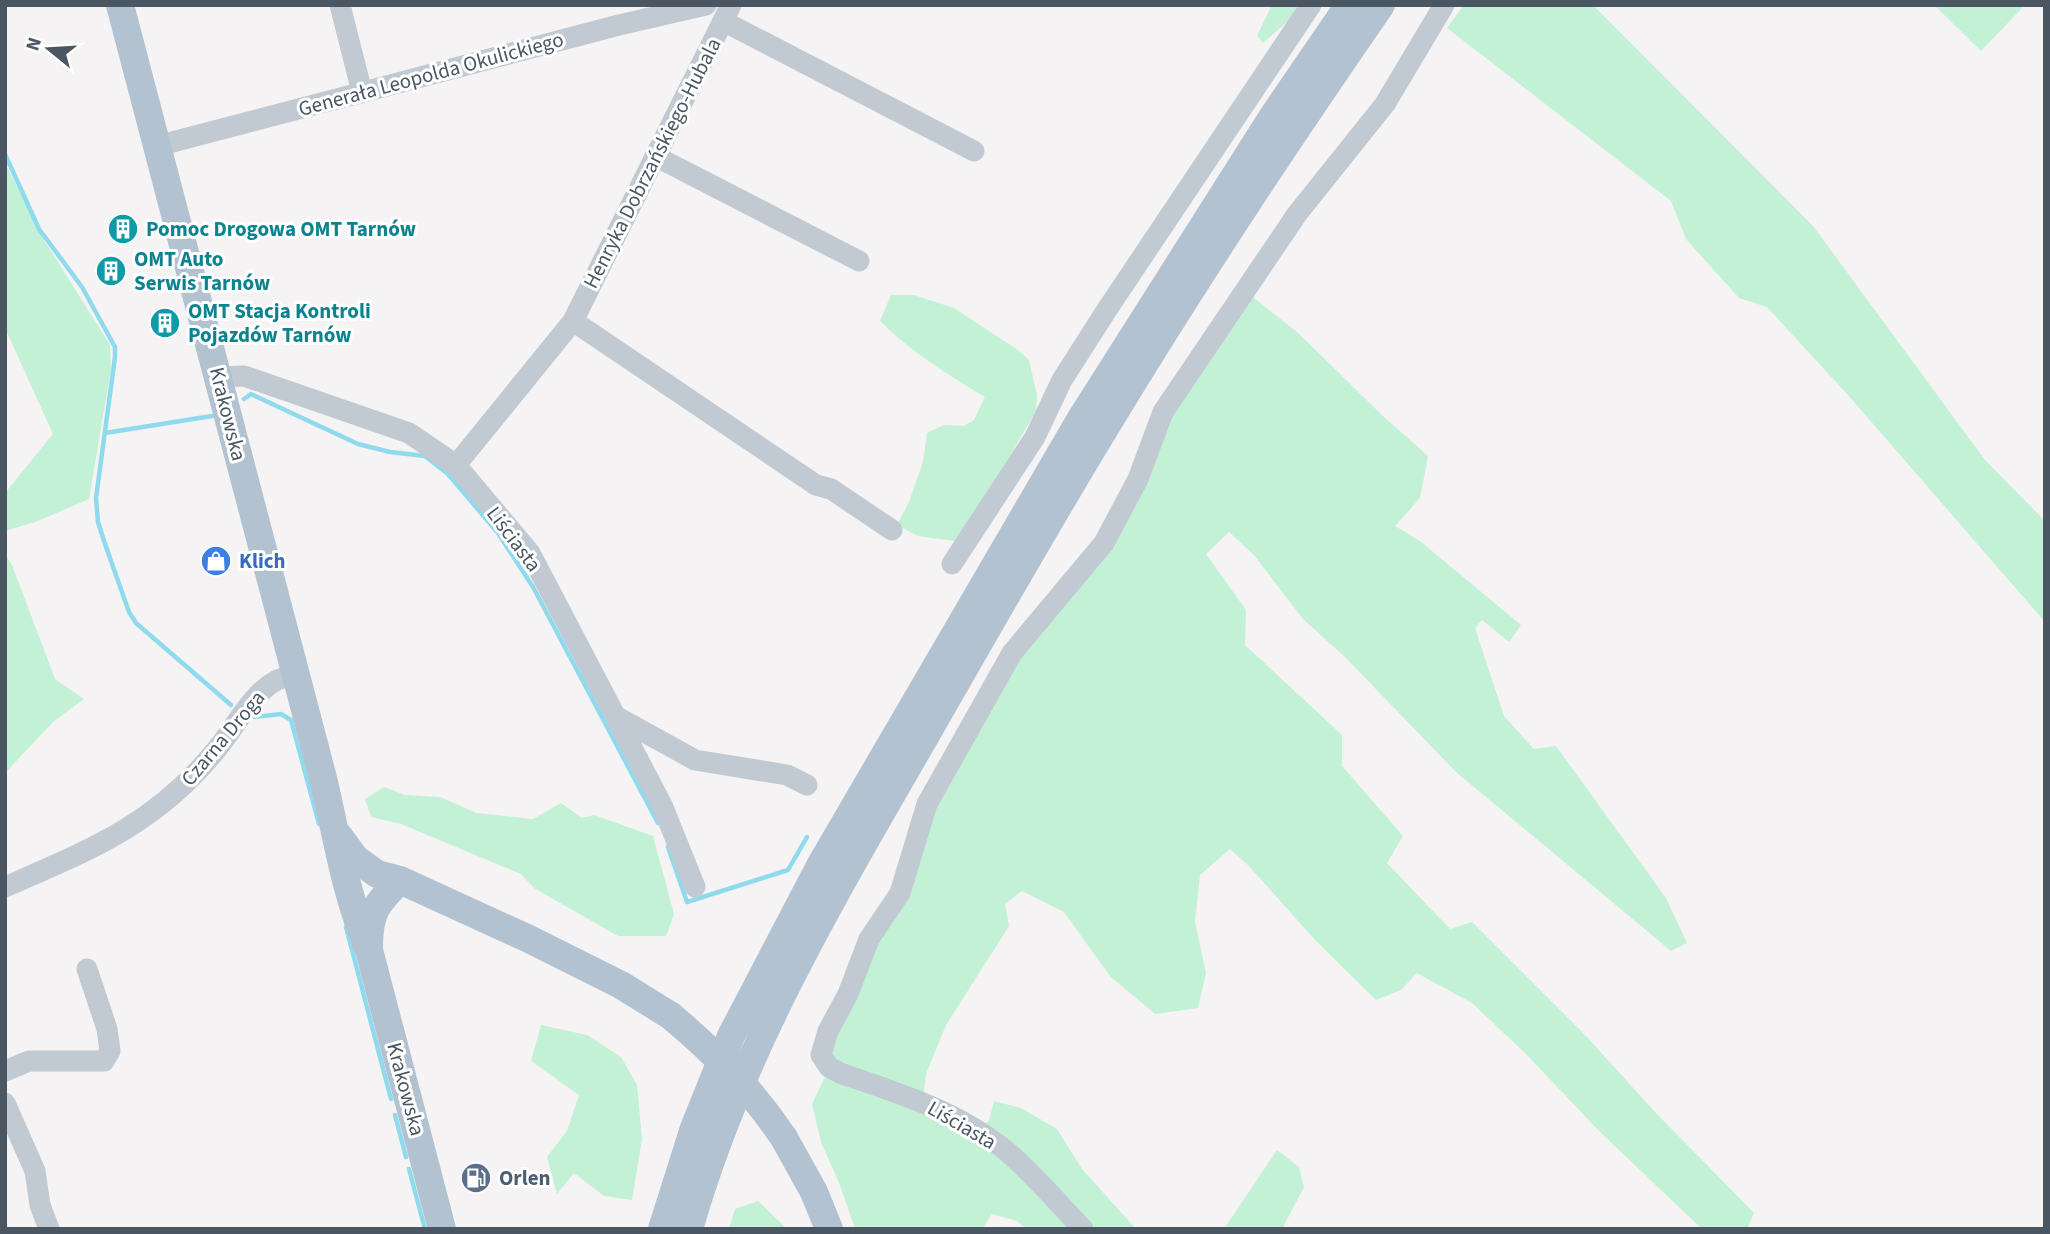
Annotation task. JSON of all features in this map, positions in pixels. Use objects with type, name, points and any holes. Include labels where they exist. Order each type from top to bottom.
[{"type":"main road","name":"Krakowska","points":[[120,5],[324,782],[340,860],[364,938],[442,1229]]},
{"type":"main road","points":[[662,1229],[694,1128],[730,1037],[821,864],[1080,420],[1273,116],[1349,5]]},
{"type":"main road","points":[[689,1229],[719,1136],[749,1061],[818,923],[1103,432],[1296,128],[1381,5]]},
{"type":"main road","name":"Krakowska","points":[[324,782],[356,837],[400,880]]},
{"type":"main road","name":"Krakowska","points":[[335,831],[346,848],[364,866],[377,874],[400,880]]},
{"type":"main road","name":"Krakowska","points":[[364,938],[375,908],[400,880]]},
{"type":"main road","points":[[400,880],[621,985],[671,1016],[735,1074],[763,1107],[814,1192],[829,1229]]},
{"type":"street","points":[[340,5],[362,92]]},
{"type":"street","name":"Generała Leopolda Okulickiego","points":[[157,146],[362,92],[617,15],[706,5]]},
{"type":"street","points":[[952,564],[1034,437],[1062,380],[1108,308],[1311,5]]},
{"type":"street","name":"Liściasta","points":[[1083,1229],[1011,1155],[980,1132],[920,1101],[829,1067],[821,1055],[828,1031],[848,994],[869,939],[900,893],[927,804],[1012,653],[1104,543],[1138,479],[1163,412],[1297,214],[1385,104],[1444,5]]},
{"type":"street","points":[[727,13],[974,151]]},
{"type":"street","name":"Henryka Dobrzańskiego-Hubala","points":[[456,465],[573,321],[727,13]]},
{"type":"street","points":[[655,156],[859,261]]},
{"type":"street","points":[[573,321],[816,485],[831,489],[892,530]]},
{"type":"street","name":"Liściasta","points":[[218,377],[244,376],[409,433],[456,465],[530,553],[662,805],[695,887]]},
{"type":"street","name":"Czarna Droga","points":[[5,887],[89,850],[137,824],[178,792],[208,760],[230,734],[257,694],[281,676],[295,674]]},
{"type":"street","points":[[617,717],[695,760],[787,775],[807,785]]},
{"type":"street","points":[[5,1071],[29,1061],[104,1060],[110,1051],[107,1030],[87,969]]},
{"type":"street","points":[[5,1103],[35,1171],[40,1205],[48,1229]]},
{"type":"green space","points":[[1272,5],[1299,5],[1287,22],[1263,43],[1257,36]]},
{"type":"green space","points":[[1464,5],[1593,5],[1813,226],[1985,460],[2045,521],[2045,622],[1848,395],[1767,307],[1739,298],[1686,239],[1671,201],[1447,28]]},
{"type":"green space","points":[[1934,5],[2025,5],[1981,51]]},
{"type":"green space","points":[[5,163],[44,240],[110,345],[111,369],[89,499],[38,521],[5,531],[5,493],[53,434],[5,328]]},
{"type":"green space","points":[[1245,291],[1297,332],[1428,456],[1420,498],[1395,526],[1420,541],[1521,625],[1509,642],[1482,620],[1475,628],[1504,716],[1534,749],[1556,746],[1666,898],[1687,943],[1671,951],[1456,772],[1345,657],[1303,619],[1254,555],[1229,532],[1206,554],[1246,610],[1245,645],[1342,735],[1342,766],[1403,836],[1387,863],[1450,929],[1472,922],[1586,1036],[1655,1112],[1754,1213],[1747,1229],[1702,1229],[1600,1132],[1527,1055],[1472,1003],[1417,973],[1401,990],[1376,1000],[1315,940],[1249,866],[1230,849],[1200,875],[1195,922],[1206,973],[1198,1008],[1155,1014],[1110,976],[1064,912],[1022,891],[1005,904],[1009,926],[946,1025],[926,1074],[923,1101],[975,1130],[989,1121],[994,1101],[1021,1108],[1057,1129],[1082,1169],[1136,1229],[1027,1229],[1017,1221],[992,1214],[982,1229],[855,1229],[821,1142],[812,1104],[828,1071],[821,1067],[912,858],[990,693],[1057,605]]},
{"type":"green space","points":[[891,295],[914,295],[954,308],[1029,360],[1037,395],[1036,411],[964,534],[955,541],[918,536],[897,525],[909,502],[923,462],[927,433],[944,425],[964,426],[974,420],[985,397],[943,371],[880,321]]},
{"type":"green space","points":[[5,555],[12,565],[55,679],[84,699],[53,722],[5,773]]},
{"type":"green space","points":[[384,787],[405,795],[440,797],[477,813],[533,819],[561,803],[582,818],[594,815],[653,836],[674,914],[666,936],[618,936],[534,888],[521,874],[401,824],[371,817],[365,799]]},
{"type":"green space","points":[[541,1025],[587,1035],[621,1057],[637,1085],[642,1139],[632,1200],[604,1196],[574,1173],[557,1194],[547,1157],[567,1131],[579,1095],[531,1061]]},
{"type":"green space","points":[[1277,1150],[1299,1167],[1304,1187],[1282,1229],[1224,1229]]},
{"type":"green space","points":[[758,1201],[787,1229],[729,1229],[735,1209]]},
{"type":"waterway","points":[[5,154],[39,229],[82,287],[115,347],[96,498],[98,522],[129,612],[136,623],[231,705]]},
{"type":"waterway","points":[[244,399],[251,394],[358,444],[390,452],[425,456],[448,474],[498,533],[533,587],[658,823]]},
{"type":"waterway","points":[[105,433],[212,416]]},
{"type":"waterway","points":[[254,717],[281,714],[291,720],[319,824]]},
{"type":"waterway","points":[[668,847],[687,902],[788,870],[807,837]]},
{"type":"waterway","points":[[346,927],[391,1099]]},
{"type":"waterway","points":[[395,1115],[406,1157]]},
{"type":"waterway","points":[[409,1169],[425,1229]]},
{"type":"place","name":"Pomoc Drogowa OMT Tarnów","points":[[123,229]]},
{"type":"place","name":"OMT Auto Serwis Tarnów","points":[[111,271]]},
{"type":"place","name":"OMT Stacja Kontroli Pojazdów Tarnów","points":[[165,323]]},
{"type":"place","name":"Klich","points":[[216,561]]},
{"type":"place","name":"Orlen","points":[[476,1178]]}]
